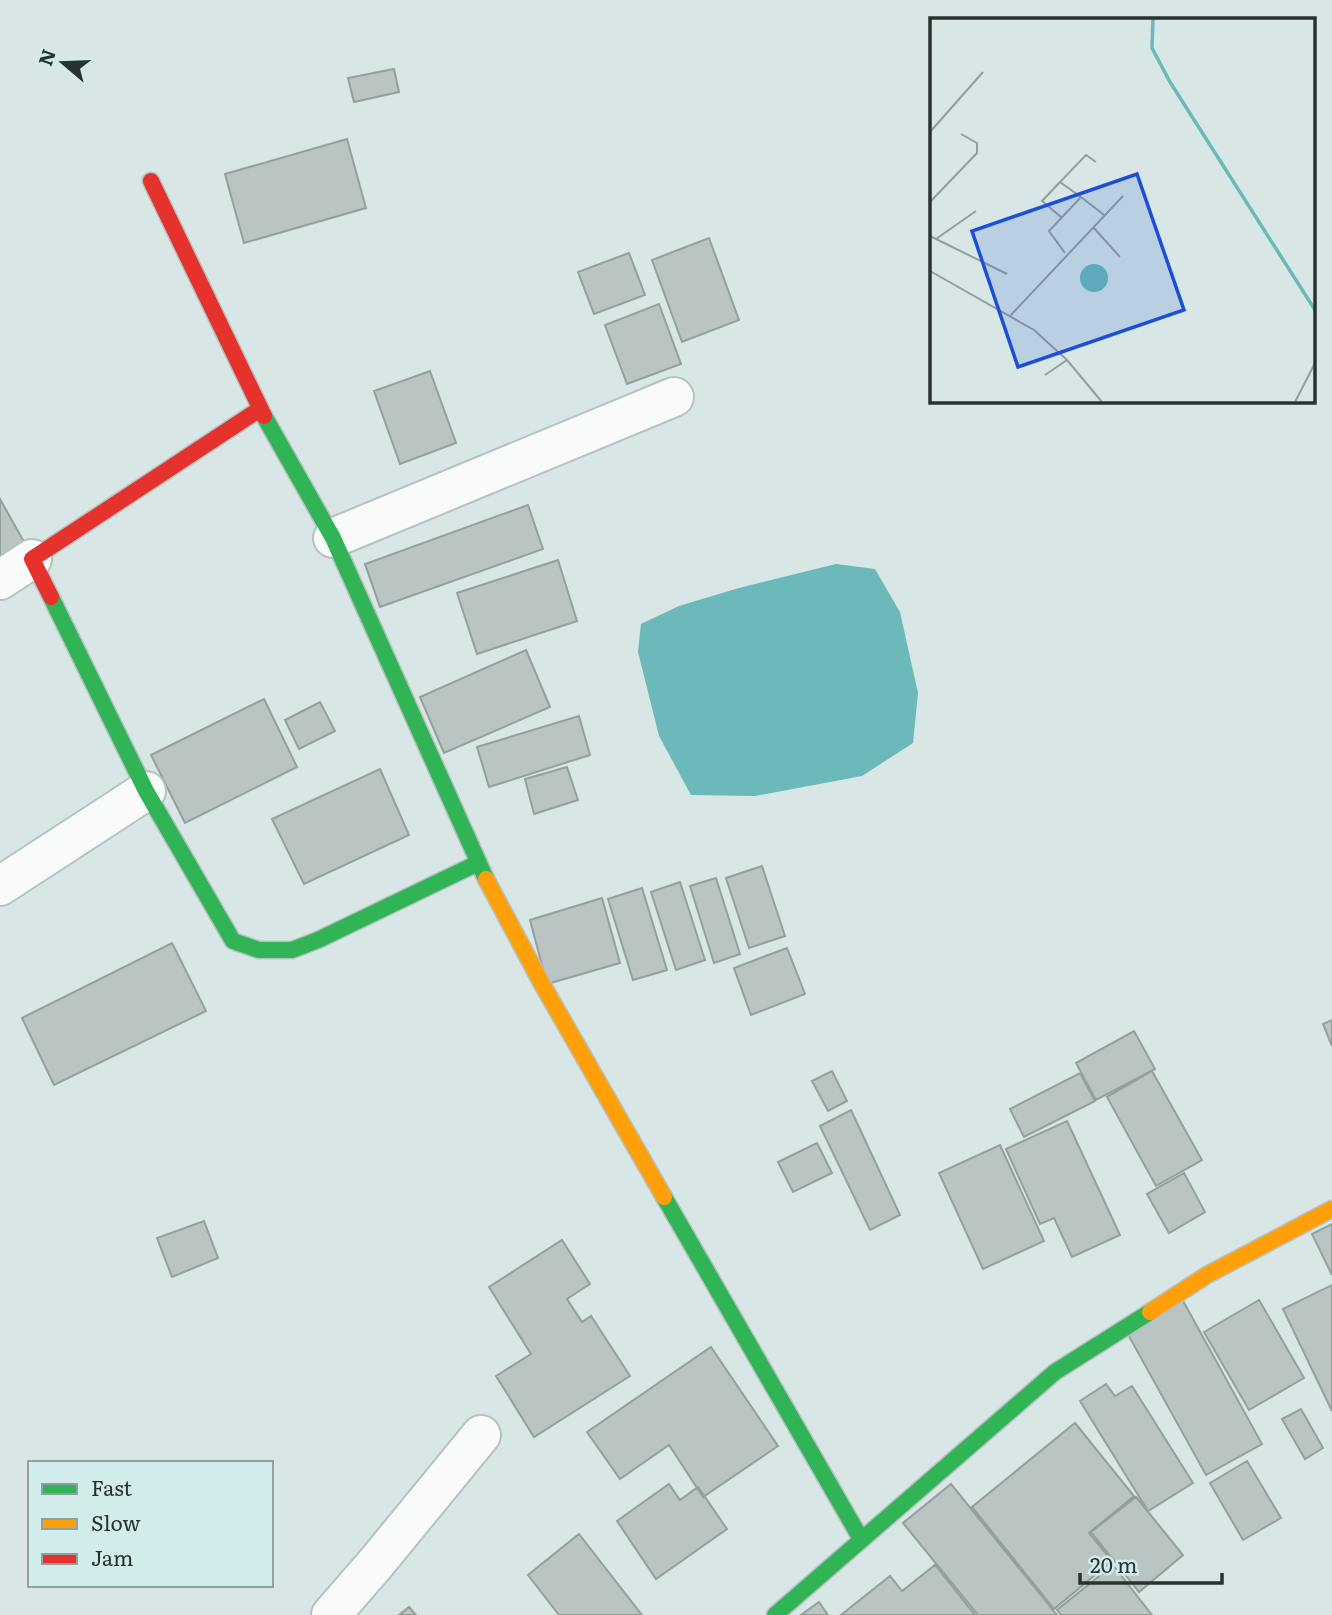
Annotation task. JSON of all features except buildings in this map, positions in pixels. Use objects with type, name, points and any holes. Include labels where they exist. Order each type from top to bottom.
[{"type":"street","points":[[151,181],[260,409],[332,538],[478,863],[542,984],[861,1539]]},
{"type":"street","points":[[332,538],[674,397]]},
{"type":"street","points":[[0,580],[260,409]]},
{"type":"street","points":[[32,559],[146,791],[233,941],[259,950],[292,950],[478,863]]},
{"type":"street","points":[[0,886],[146,791]]},
{"type":"street","points":[[775,1615],[1055,1372],[1207,1275],[1332,1209]]},
{"type":"street","points":[[331,1615],[481,1435]]},
{"type":"water","points":[[836,564],[875,569],[900,612],[918,693],[913,743],[862,776],[755,796],[691,795],[659,736],[638,652],[641,624],[679,606]]},
{"type":"traffic: fast","points":[[264,416],[333,538],[486,879]]},
{"type":"traffic: fast","points":[[51,597],[146,791],[233,941],[259,950],[292,950],[478,863]]},
{"type":"traffic: fast","points":[[664,1197],[861,1539]]},
{"type":"traffic: fast","points":[[775,1615],[1055,1372],[1150,1312]]},
{"type":"traffic: slow","points":[[486,879],[542,984],[664,1197]]},
{"type":"traffic: slow","points":[[1150,1312],[1207,1275],[1332,1209]]},
{"type":"traffic: jam","points":[[151,181],[264,416]]},
{"type":"traffic: jam","points":[[51,597],[32,559],[260,409]]}]
